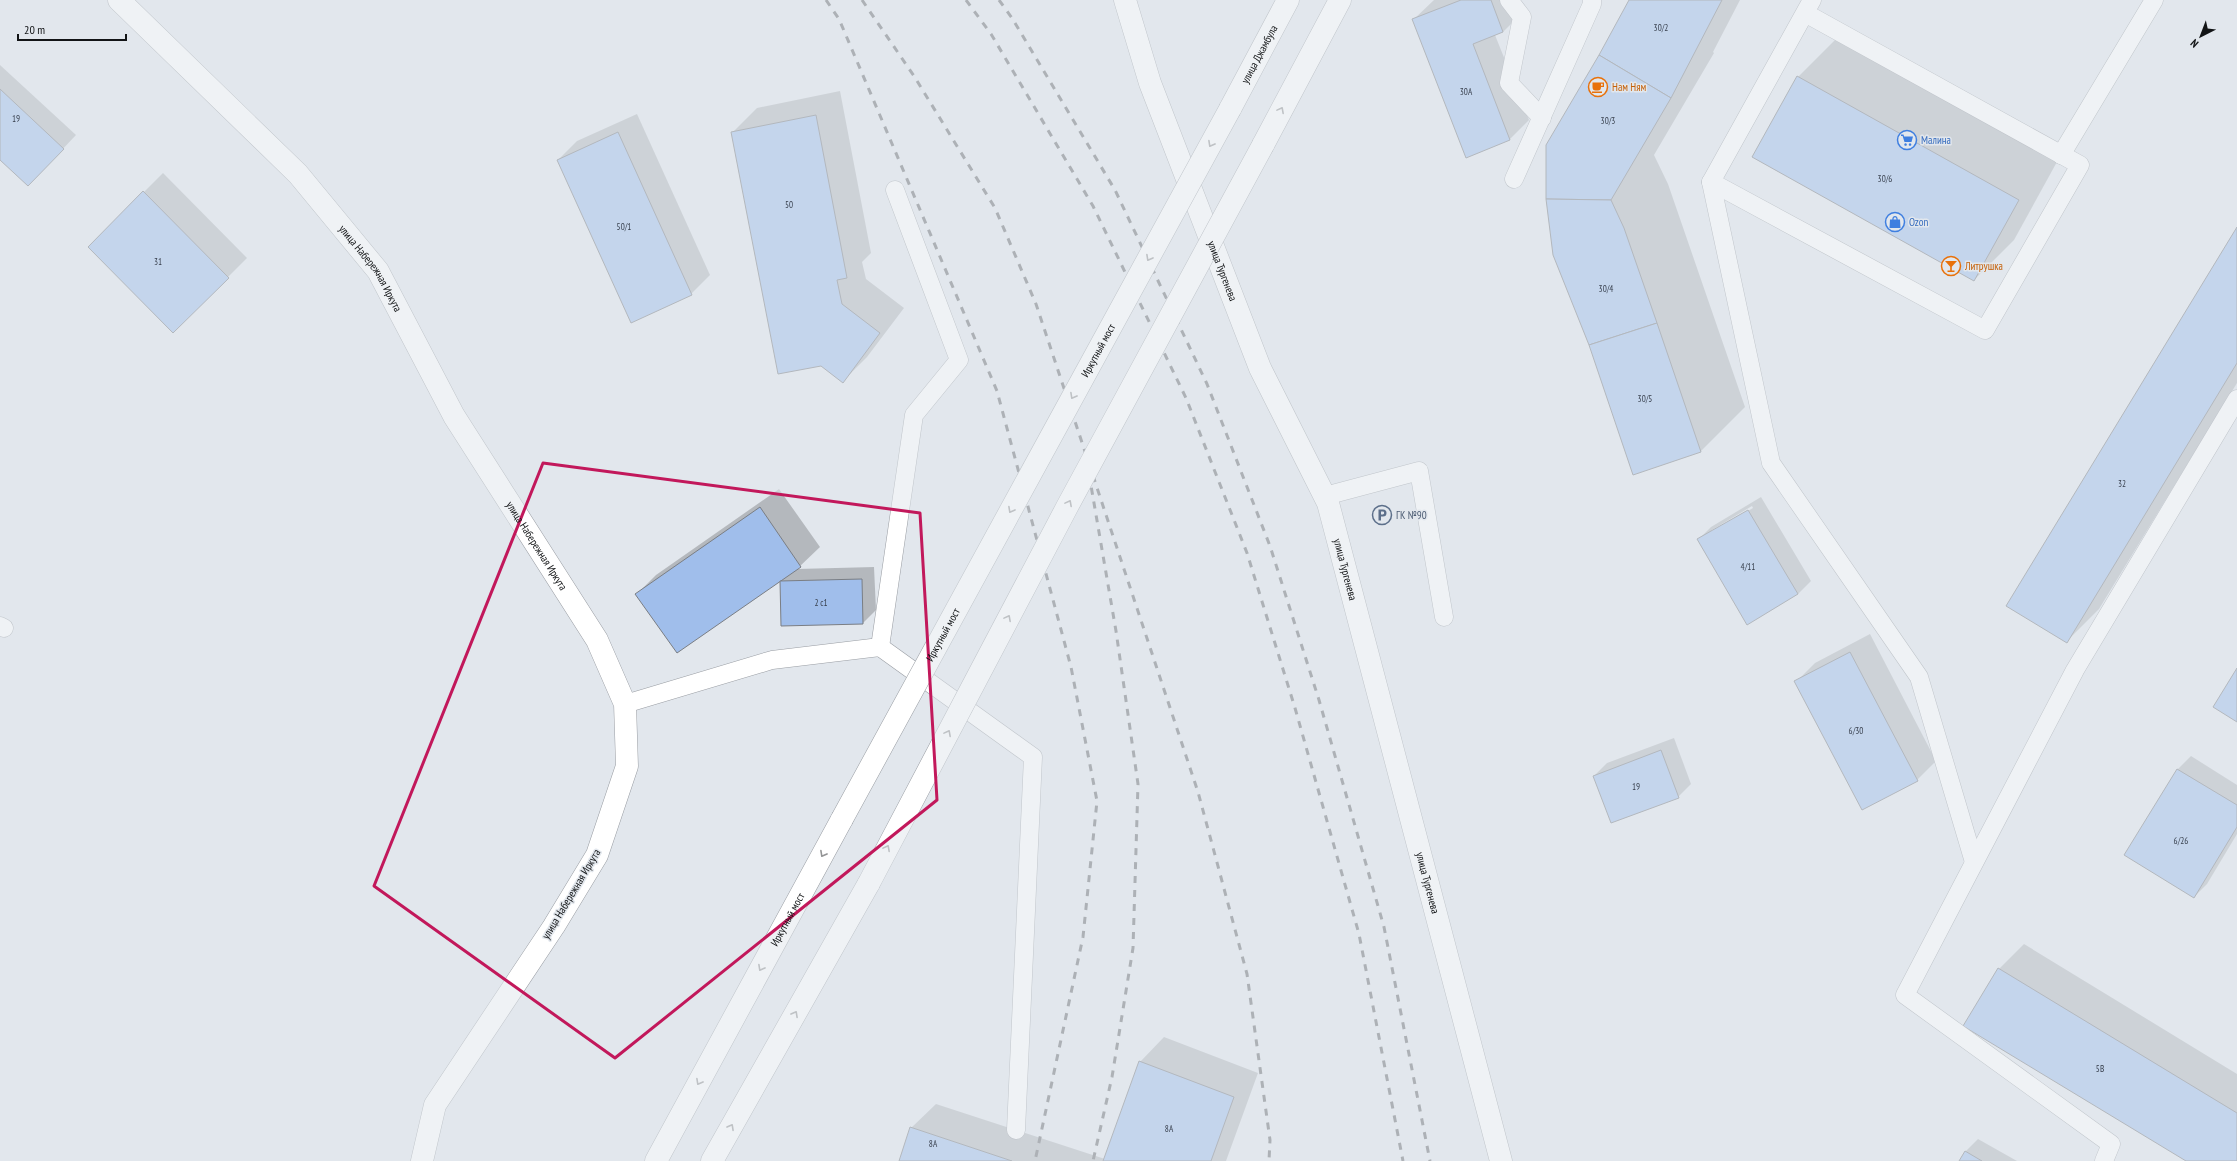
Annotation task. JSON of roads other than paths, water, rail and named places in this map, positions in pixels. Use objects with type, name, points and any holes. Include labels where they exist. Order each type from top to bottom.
[{"type":"main road","name":"улица Набережная Иркута","points":[[119,0],[298,174],[378,271],[454,416],[597,640],[625,704],[627,766],[597,855],[554,926],[435,1105],[422,1161]]},
{"type":"main road","name":"улица Тургенева","points":[[1125,0],[1150,83],[1260,368],[1328,503],[1501,1161]]},
{"type":"main road","name":"улица Джамбула","points":[[1230,109],[1288,0]]},
{"type":"main road","points":[[712,1161],[869,883],[1067,507],[1340,0]]},
{"type":"main road","name":"Иркутный мост","points":[[656,1161],[1230,109]]},
{"type":"lane","points":[[1509,0],[1522,16],[1509,83],[1542,118]]},
{"type":"lane","points":[[1514,179],[1592,4],[1592,0]]},
{"type":"lane","points":[[2061,155],[2154,0]]},
{"type":"lane","points":[[1711,182],[1985,330],[2080,165],[1808,7],[1711,182],[1771,464],[1919,677],[1974,862]]},
{"type":"lane","points":[[880,647],[914,415],[959,360],[895,190]]},
{"type":"lane","points":[[2104,1161],[2111,1144],[1904,995],[2075,670],[2237,399]]},
{"type":"lane","points":[[1325,496],[1419,471],[1444,617]]},
{"type":"lane","points":[[625,704],[772,660],[880,647],[1033,757],[1016,1130]]},
{"type":"railway","points":[[826,0],[839,19],[997,391],[1071,667],[1097,801],[1083,937],[1035,1161]]},
{"type":"railway","points":[[862,0],[914,76],[995,208],[1036,304],[1198,792],[1247,974],[1270,1140],[1269,1161]]},
{"type":"railway","points":[[966,0],[991,34],[1093,206],[1186,398],[1247,553],[1295,708],[1359,934],[1403,1161]]},
{"type":"railway","points":[[999,0],[1012,18],[1115,190],[1207,384],[1270,546],[1319,700],[1384,927],[1430,1161]]},
{"type":"railway","points":[[1089,474],[1116,631],[1138,784],[1133,948],[1112,1077],[1093,1161]]},
{"type":"place","name":"Нам Ням","points":[[1598,87]]},
{"type":"place","name":"Малина","points":[[1907,140]]},
{"type":"place","name":"Ozon","points":[[1895,222]]},
{"type":"place","name":"Литрушка","points":[[1951,266]]},
{"type":"place","name":"ГК №90","points":[[1382,515]]}]
